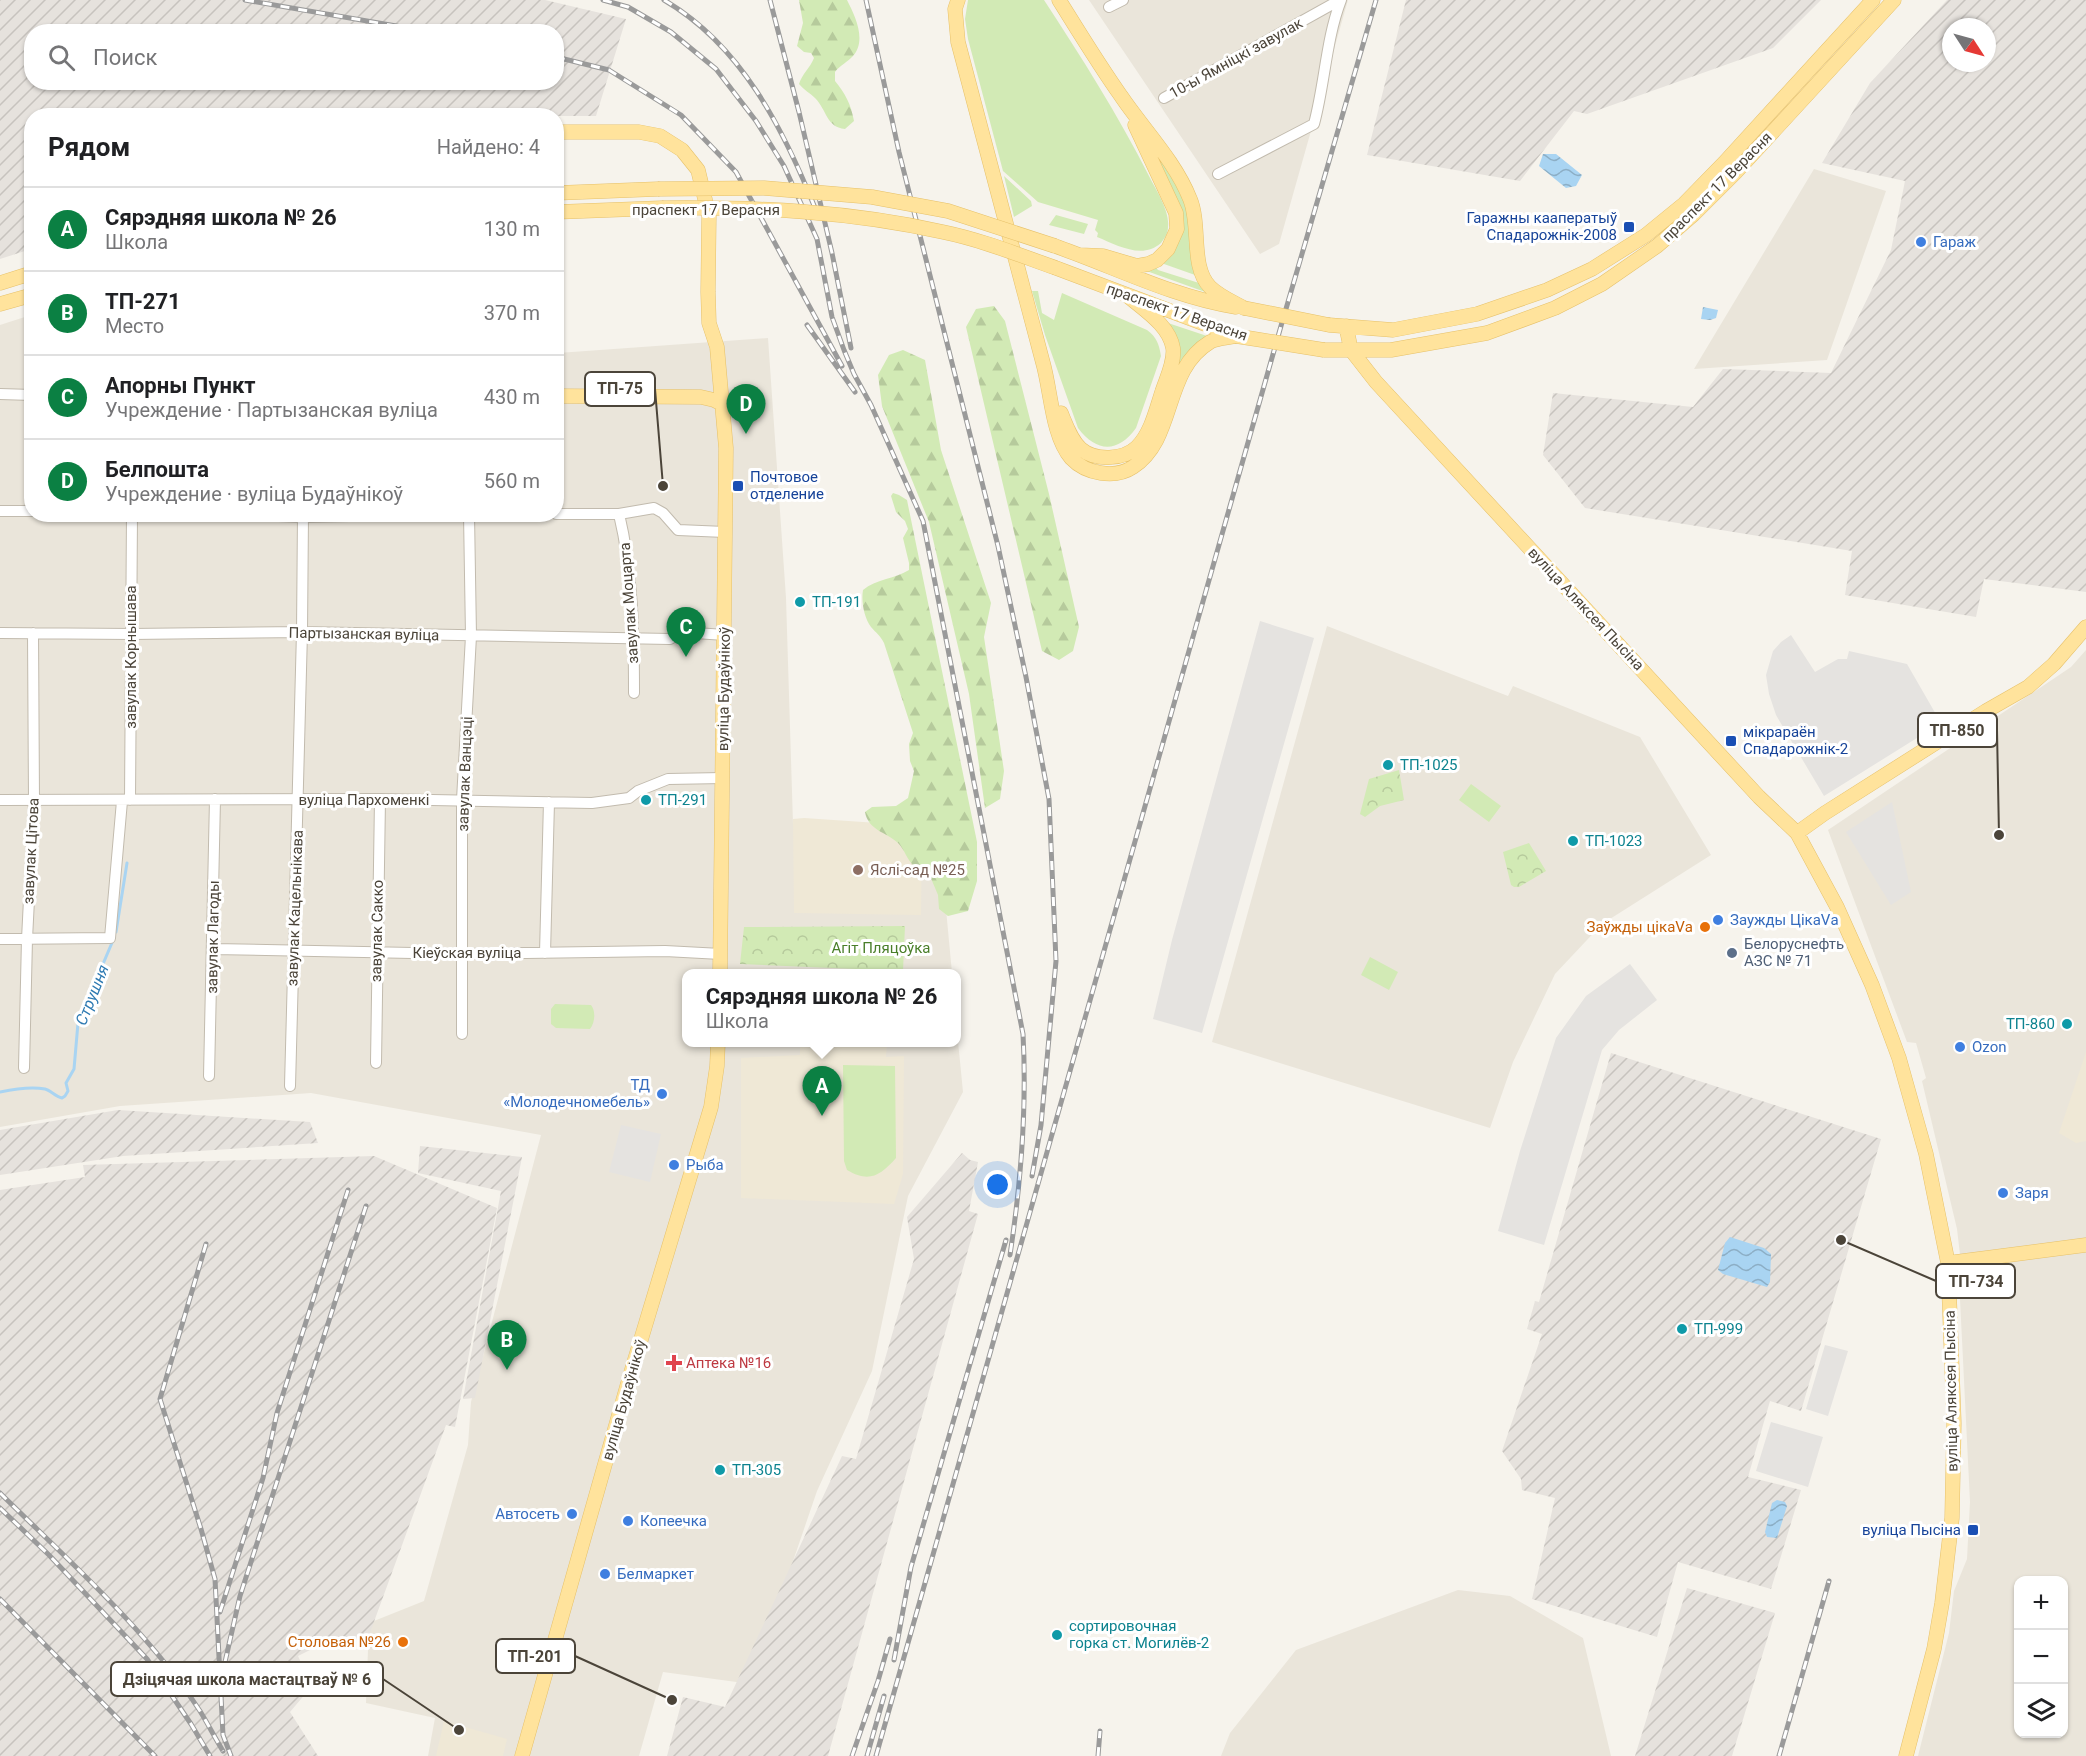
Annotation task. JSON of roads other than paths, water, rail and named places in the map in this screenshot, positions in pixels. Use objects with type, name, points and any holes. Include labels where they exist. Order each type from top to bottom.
[{"type":"main road","points":[[958,0],[955,9],[958,42],[1046,375],[1059,438],[1071,458],[1090,471],[1112,474],[1133,468],[1148,454],[1159,437],[1182,370],[1190,358],[1211,341],[1236,336]]},
{"type":"main road","points":[[1059,0],[1121,96],[1178,174],[1191,200],[1202,277],[1215,291],[1244,308]]},
{"type":"main road","name":"праспект 17 Верасня","points":[[564,193],[764,188],[872,197],[948,212],[1055,246],[1149,283],[1208,303],[1329,325],[1393,330],[1478,314],[1547,290],[1592,269],[1646,235],[1683,204],[1724,163],[1873,0]]},
{"type":"main road","name":"праспект 17 Верасня","points":[[564,212],[748,207],[867,217],[946,232],[1056,268],[1236,336],[1324,350],[1391,350],[1486,333],[1555,308],[1602,284],[1657,246],[1694,214],[1736,172],[1894,0]]},
{"type":"main road","points":[[1080,255],[1103,256],[1137,266],[1148,264],[1168,249],[1177,229],[1176,213],[1121,96]]},
{"type":"main road","name":"вуліца Будаўнікоў","points":[[564,132],[639,132],[660,136],[681,150],[698,170],[709,216],[709,323],[717,347],[726,448],[720,969]]},
{"type":"main road","points":[[0,283],[24,276]]},
{"type":"main road","points":[[1046,375],[1068,431],[1082,450],[1096,456],[1114,458],[1137,448],[1149,431],[1171,367],[1173,349],[1160,323],[1128,296]]},
{"type":"main road","points":[[0,304],[24,297]]},
{"type":"main road","name":"вуліца Аляксея Пысіна","points":[[1346,326],[1351,350],[1376,382],[1759,797],[1797,833],[1837,908],[1872,985],[1899,1058],[1926,1154],[1948,1263],[1954,1423],[1952,1518],[1934,1649],[1906,1756]]},
{"type":"main road","points":[[1376,382],[1372,367],[1376,358],[1391,350]]},
{"type":"main road","points":[[564,396],[701,397],[722,404]]},
{"type":"main road","points":[[1797,833],[1835,806],[2028,687],[2054,664],[2086,627]]},
{"type":"main road","name":"вуліца Будаўнікоў","points":[[522,1756],[630,1376],[711,1107],[718,1047]]},
{"type":"main road","points":[[1948,1263],[2086,1245]]},
{"type":"street","points":[[1109,7],[1123,0]]},
{"type":"street","points":[[1218,174],[1314,124],[1335,16],[1341,0]]},
{"type":"street","name":"10-ы Ямніцкі завулак","points":[[1164,98],[1341,0]]},
{"type":"street","points":[[0,394],[24,395]]},
{"type":"street","points":[[564,514],[619,514],[654,508],[663,513],[678,530],[725,532]]},
{"type":"street","points":[[0,511],[24,511]]},
{"type":"street","name":"завулак Моцарта","points":[[619,514],[630,574],[634,639],[634,693]]},
{"type":"street","name":"завулак Корнышава","points":[[27,939],[110,938],[126,800],[132,634],[132,522]]},
{"type":"street","name":"завулак Кацельнікава","points":[[290,1086],[303,522]]},
{"type":"street","name":"завулак Ванцэці","points":[[462,1034],[462,800],[471,636],[469,522]]},
{"type":"street","name":"Партызанская вуліца","points":[[0,633],[302,632],[634,639],[670,639],[681,632],[725,634]]},
{"type":"street","name":"завулак Цітова","points":[[24,1068],[27,939],[34,801],[33,633]]},
{"type":"street","name":"вуліца Пархоменкі","points":[[0,800],[380,799],[609,802],[630,798],[668,779],[723,778]]},
{"type":"street","name":"завулак Лагоды","points":[[209,1076],[215,799]]},
{"type":"street","name":"завулак Сакко","points":[[376,1063],[380,799]]},
{"type":"street","points":[[545,953],[549,802]]},
{"type":"street","points":[[0,939],[27,939]]},
{"type":"street","name":"Кіеўская вуліца","points":[[213,949],[461,954],[653,951],[721,954]]},
{"type":"water","points":[[1543,154],[1556,154],[1582,175],[1576,186],[1566,188],[1539,166]]},
{"type":"water","points":[[1703,307],[1718,310],[1716,318],[1701,319]]},
{"type":"water","points":[[1730,1237],[1764,1248],[1771,1254],[1770,1282],[1767,1287],[1723,1274],[1718,1270],[1725,1243]]},
{"type":"water","points":[[1777,1500],[1785,1502],[1787,1506],[1777,1538],[1767,1537],[1765,1532],[1772,1503]]},
{"type":"waterway","name":"Струшня","points":[[116,932],[127,863]]},
{"type":"waterway","name":"Струшня","points":[[0,1092],[34,1088],[47,1090],[62,1098],[65,1096],[68,1091],[66,1083],[74,1069],[78,1023],[114,938]]},
{"type":"railway","points":[[245,0],[384,24]]},
{"type":"railway","points":[[603,0],[628,7],[671,32],[716,69],[756,121],[784,166],[817,239],[832,317],[844,350],[923,521],[1023,1034],[1022,1145],[1010,1255]]},
{"type":"railway","points":[[664,0],[716,40],[737,64],[756,91],[789,148],[815,208]]},
{"type":"railway","points":[[770,0],[832,253],[851,348]]},
{"type":"railway","points":[[866,0],[899,152],[998,546],[1049,799],[1056,961],[1041,1125],[1032,1176]]},
{"type":"railway","points":[[876,1756],[1281,326],[1376,0]]},
{"type":"railway","points":[[564,59],[609,70],[681,115],[736,172],[842,366]]},
{"type":"railway","points":[[807,325],[855,392]]},
{"type":"railway","points":[[220,1612],[263,1478],[277,1413],[348,1190]]},
{"type":"railway","points":[[225,1662],[240,1596],[366,1206]]},
{"type":"railway","points":[[894,1660],[911,1567],[1006,1240]]},
{"type":"railway","points":[[206,1244],[160,1399],[215,1579],[223,1735],[231,1756]]},
{"type":"railway","points":[[0,1493],[132,1624],[179,1681],[200,1711],[223,1751]]},
{"type":"railway","points":[[0,1508],[49,1555],[147,1659],[210,1756]]},
{"type":"railway","points":[[1779,1756],[1829,1581]]},
{"type":"railway","points":[[0,1599],[155,1756]]},
{"type":"railway","points":[[852,1756],[890,1639]]},
{"type":"railway","points":[[867,1756],[884,1696]]},
{"type":"railway","points":[[1098,1756],[1100,1731]]},
{"type":"place","name":"Гаражны кааператыў Спадарожнік-2008","points":[[1629,227]]},
{"type":"place","name":"Гараж","points":[[1921,242]]},
{"type":"place","name":"Белпошта","points":[[746,434]]},
{"type":"place","name":"ТП-75","points":[[663,486]]},
{"type":"place","name":"Почтовое отделение","points":[[738,486]]},
{"type":"place","name":"ТП-191","points":[[800,602]]},
{"type":"place","name":"Апорны Пункт","points":[[686,657]]},
{"type":"place","name":"мікрараён Спадарожнік-2","points":[[1731,741]]},
{"type":"place","name":"ТП-1025","points":[[1388,765]]},
{"type":"place","name":"ТП-291","points":[[646,800]]},
{"type":"place","name":"ТП-850","points":[[1999,835]]},
{"type":"place","name":"ТП-1023","points":[[1573,841]]},
{"type":"place","name":"Яслі-сад №25","points":[[858,870]]},
{"type":"place","name":"Заужды ЦікаVа","points":[[1718,920]]},
{"type":"place","name":"Заўжды цікаVа","points":[[1705,927]]},
{"type":"place","name":"Белоруснефть АЗС № 71","points":[[1732,953]]},
{"type":"place","name":"ТП-860","points":[[2067,1024]]},
{"type":"place","name":"Ozon","points":[[1960,1047]]},
{"type":"place","name":"ТД «Молодечномебель»","points":[[662,1094]]},
{"type":"place","name":"Сярэдняя школа № 26","points":[[822,1116]]},
{"type":"place","name":"Рыба","points":[[674,1165]]},
{"type":"place","name":"Заря","points":[[2003,1193]]},
{"type":"place","name":"ТП-734","points":[[1841,1240]]},
{"type":"place","name":"ТП-999","points":[[1682,1329]]},
{"type":"place","name":"Аптека №16","points":[[674,1363]]},
{"type":"place","name":"ТП-271","points":[[507,1370]]},
{"type":"place","name":"ТП-305","points":[[720,1470]]},
{"type":"place","name":"Автосеть","points":[[572,1514]]},
{"type":"place","name":"Копеечка","points":[[628,1521]]},
{"type":"place","name":"вуліца Пысіна","points":[[1973,1530]]},
{"type":"place","name":"Белмаркет","points":[[605,1574]]},
{"type":"place","name":"сортировочная горка ст. Могилёв-2","points":[[1057,1635]]},
{"type":"place","name":"Столовая №26","points":[[403,1642]]},
{"type":"place","name":"ТП-201","points":[[672,1700]]},
{"type":"place","name":"Дзіцячая школа мастацтваў № 6","points":[[459,1730]]},
{"type":"park label","name":"Агіт Пляцоўка","points":[[881,948]]}]
